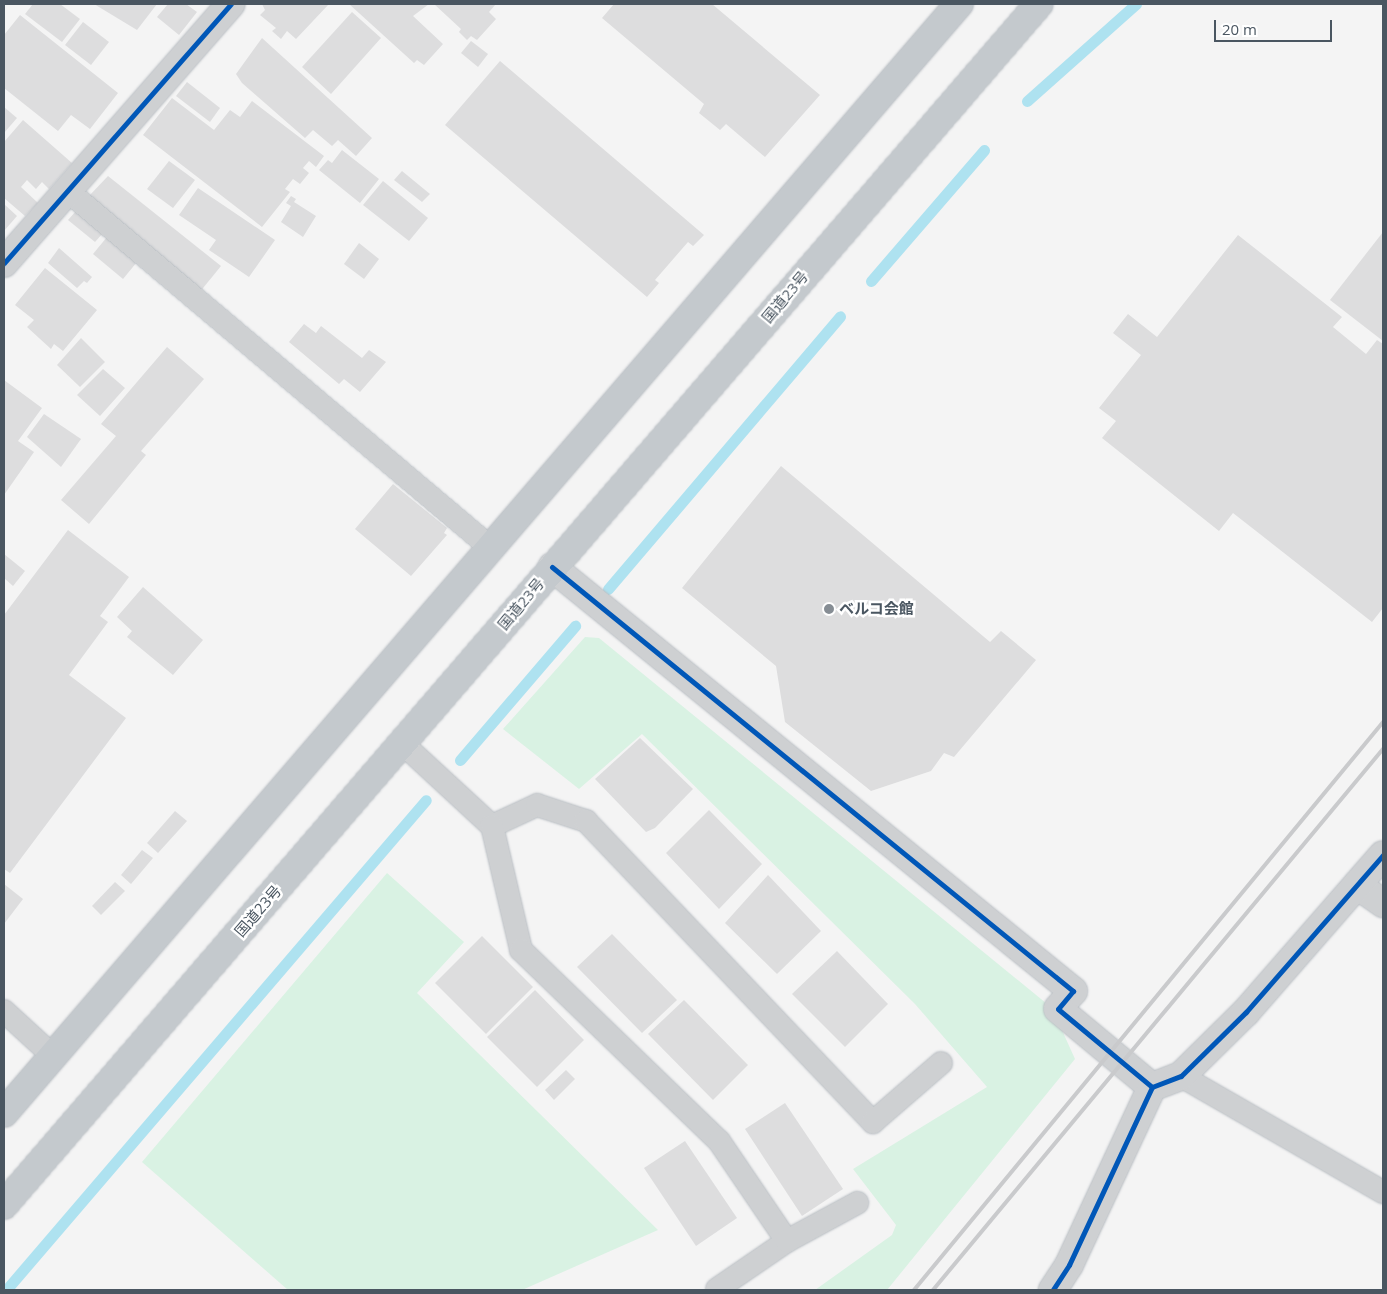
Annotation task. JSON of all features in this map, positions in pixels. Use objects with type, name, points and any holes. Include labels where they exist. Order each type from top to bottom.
[{"type":"highway","points":[[4,1113],[959,4]]},
{"type":"highway","name":"国道23号","points":[[4,1205],[404,744],[552,567],[1039,4]]},
{"type":"street","points":[[4,263],[69,192],[219,8]]},
{"type":"street","points":[[552,567],[1073,991],[1058,1009],[1152,1087]]},
{"type":"street","points":[[1053,1290],[1069,1266],[1152,1087],[1181,1076],[1295,959],[1383,855]]},
{"type":"street","points":[[1357,885],[1383,903]]},
{"type":"lane","points":[[69,192],[491,548]]},
{"type":"lane","points":[[404,744],[492,826],[521,950],[718,1141],[787,1242]]},
{"type":"lane","points":[[492,826],[537,805],[586,821],[873,1122],[941,1062]]},
{"type":"lane","points":[[4,1012],[52,1055]]},
{"type":"lane","points":[[1181,1076],[1383,1192]]},
{"type":"lane","points":[[717,1289],[787,1242],[857,1203]]},
{"type":"green space","points":[[585,637],[599,638],[1052,1008],[1075,1059],[887,1290],[815,1290],[892,1235],[896,1225],[853,1169],[987,1087],[915,1004],[642,734],[579,789],[503,729]]},
{"type":"green space","points":[[387,873],[464,942],[417,993],[658,1230],[522,1290],[288,1290],[142,1162]]},
{"type":"building","points":[[33,4],[60,4],[80,19],[62,42],[25,14]]},
{"type":"building","points":[[94,4],[157,4],[137,30]]},
{"type":"building","points":[[168,4],[186,4],[197,12],[179,35],[157,17]]},
{"type":"building","points":[[262,4],[329,4],[296,39],[287,31],[281,39],[272,31],[276,28],[260,15],[265,10]]},
{"type":"building","points":[[349,4],[429,4],[413,16],[443,44],[424,65],[417,60],[414,63]]},
{"type":"building","points":[[434,4],[496,4],[489,12],[496,19],[477,40],[471,36],[467,40],[459,32],[461,29]]},
{"type":"building","points":[[614,4],[712,4],[820,95],[765,157],[726,124],[720,130],[699,113],[704,104],[602,18]]},
{"type":"building","points":[[352,12],[381,38],[331,94],[302,67]]},
{"type":"building","points":[[20,15],[118,93],[90,129],[71,115],[58,131],[4,88],[4,35]]},
{"type":"building","points":[[83,22],[109,42],[91,65],[65,45]]},
{"type":"building","points":[[262,38],[372,138],[356,156],[338,140],[332,146],[313,130],[305,138],[242,83],[236,74]]},
{"type":"building","points":[[471,41],[488,54],[478,67],[461,53]]},
{"type":"building","points":[[500,61],[704,235],[693,246],[688,242],[655,280],[659,283],[647,297],[445,125]]},
{"type":"building","points":[[187,82],[220,108],[210,122],[176,96]]},
{"type":"building","points":[[172,98],[214,130],[230,110],[240,117],[252,101],[324,156],[316,167],[309,161],[303,168],[309,173],[300,184],[293,179],[285,189],[290,192],[262,227],[143,135]]},
{"type":"building","points":[[4,107],[17,118],[4,133]]},
{"type":"building","points":[[23,120],[72,163],[49,189],[42,182],[36,189],[27,180],[21,187],[38,203],[25,216],[4,198],[4,142]]},
{"type":"building","points":[[342,150],[379,179],[360,203],[319,170],[328,160],[332,163]]},
{"type":"building","points":[[169,161],[195,180],[173,208],[147,189]]},
{"type":"building","points":[[402,171],[430,194],[422,202],[394,180]]},
{"type":"building","points":[[108,176],[221,266],[199,293],[89,196]]},
{"type":"building","points":[[383,181],[428,218],[409,241],[363,205]]},
{"type":"building","points":[[198,188],[275,240],[249,277],[209,250],[216,240],[179,215]]},
{"type":"building","points":[[291,196],[296,199],[294,202],[316,216],[303,237],[281,222],[291,206],[286,203]]},
{"type":"building","points":[[4,204],[17,216],[4,231]]},
{"type":"building","points":[[76,211],[103,233],[95,242],[68,220]]},
{"type":"building","points":[[1383,232],[1383,341],[1330,300]]},
{"type":"building","points":[[1238,235],[1342,317],[1333,327],[1366,354],[1377,340],[1383,344],[1383,608],[1372,622],[1233,513],[1219,531],[1102,438],[1116,421],[1099,408],[1141,355],[1113,333],[1128,314],[1157,337]]},
{"type":"building","points":[[107,237],[137,262],[123,279],[93,254]]},
{"type":"building","points":[[359,243],[379,259],[364,279],[344,264]]},
{"type":"building","points":[[59,248],[92,277],[87,283],[84,281],[77,288],[48,263]]},
{"type":"building","points":[[45,268],[97,310],[63,351],[54,344],[51,349],[27,327],[34,320],[15,305]]},
{"type":"building","points":[[304,324],[316,333],[321,326],[362,358],[369,350],[386,362],[360,392],[344,379],[339,384],[289,342]]},
{"type":"building","points":[[81,338],[105,362],[80,387],[57,365]]},
{"type":"building","points":[[167,347],[204,379],[141,451],[146,455],[89,524],[61,500],[116,436],[101,424]]},
{"type":"building","points":[[103,369],[125,388],[100,416],[77,395]]},
{"type":"building","points":[[4,380],[42,408],[18,441],[34,452],[4,495]]},
{"type":"building","points":[[44,414],[81,439],[61,467],[27,437]]},
{"type":"building","name":"ベルコ会館","points":[[781,466],[990,642],[1001,631],[1036,660],[954,757],[944,753],[931,771],[871,791],[785,722],[776,666],[682,588]]},
{"type":"building","points":[[393,484],[447,528],[444,533],[447,535],[411,576],[355,529]]},
{"type":"building","points":[[68,530],[129,577],[100,616],[108,622],[69,675],[126,718],[10,873],[4,869],[4,615]]},
{"type":"building","points":[[4,554],[25,571],[13,586],[4,578]]},
{"type":"building","points":[[143,587],[203,640],[173,675],[127,637],[132,631],[117,617]]},
{"type":"building","points":[[640,738],[693,789],[655,828],[646,832],[595,779]]},
{"type":"building","points":[[709,810],[762,864],[719,909],[666,853]]},
{"type":"building","points":[[175,811],[187,821],[158,853],[147,843]]},
{"type":"building","points":[[142,850],[153,858],[131,884],[121,875]]},
{"type":"building","points":[[768,875],[821,931],[777,974],[725,923]]},
{"type":"building","points":[[115,882],[125,891],[101,915],[92,906]]},
{"type":"building","points":[[4,884],[23,899],[4,924]]},
{"type":"building","points":[[612,934],[677,1000],[642,1033],[577,967]]},
{"type":"building","points":[[482,936],[533,987],[486,1034],[435,983]]},
{"type":"building","points":[[837,951],[888,1004],[845,1047],[792,994]]},
{"type":"building","points":[[535,990],[584,1040],[537,1087],[487,1037]]},
{"type":"building","points":[[684,1000],[748,1065],[713,1100],[648,1034]]},
{"type":"building","points":[[566,1070],[575,1079],[554,1100],[545,1090]]},
{"type":"building","points":[[785,1103],[843,1189],[802,1216],[745,1129]]},
{"type":"building","points":[[685,1141],[737,1218],[696,1246],[644,1168]]},
{"type":"waterway","points":[[1027,101],[1136,4]]},
{"type":"waterway","points":[[871,281],[984,150]]},
{"type":"waterway","points":[[608,589],[840,316]]},
{"type":"waterway","points":[[460,760],[575,626]]},
{"type":"waterway","points":[[6,1290],[426,800]]},
{"type":"railway","points":[[914,1290],[1383,722]]},
{"type":"railway","points":[[933,1290],[1383,749]]},
{"type":"cycle path","points":[[4,263],[231,4]]},
{"type":"cycle path","points":[[552,567],[1073,991],[1058,1009],[1152,1087],[1069,1265],[1053,1290]]},
{"type":"cycle path","points":[[1152,1087],[1181,1076],[1246,1012],[1383,855]]},
{"type":"place","name":"ベルコ会館","points":[[829,609]]}]
